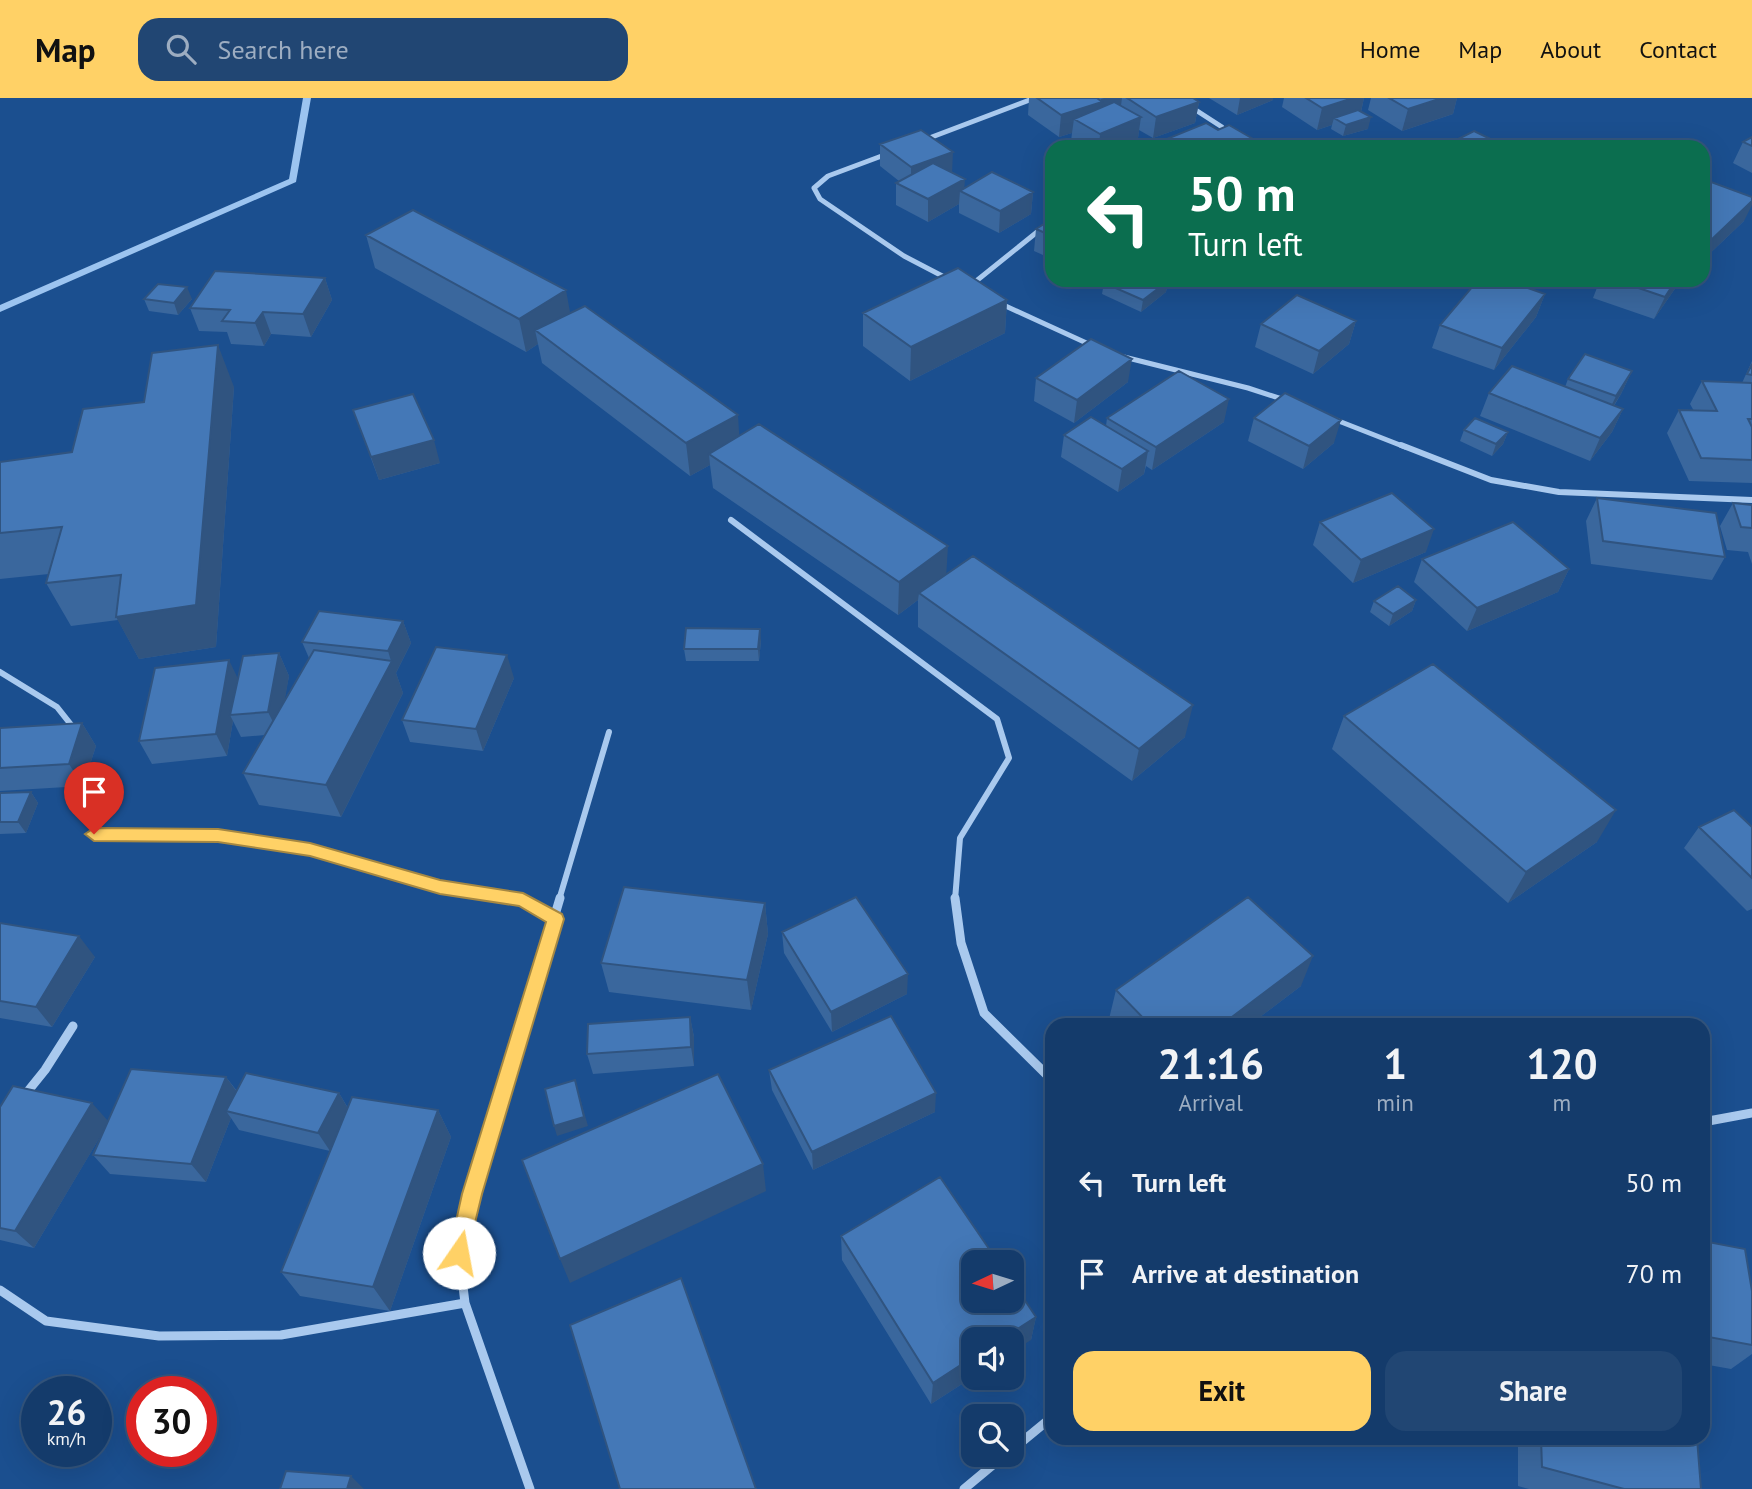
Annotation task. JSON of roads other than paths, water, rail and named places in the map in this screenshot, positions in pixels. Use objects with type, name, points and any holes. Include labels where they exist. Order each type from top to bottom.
[{"type":"street","points":[[917,143],[1035,98]]},
{"type":"street","points":[[1177,98],[1230,132]]},
{"type":"street","points":[[1211,132],[1222,127]]},
{"type":"street","points":[[892,152],[828,176],[814,188],[820,199],[904,256],[957,283]]},
{"type":"street","points":[[976,293],[967,288],[1045,226]]},
{"type":"street","points":[[986,297],[1101,349]]},
{"type":"street","points":[[1113,354],[1172,371],[1269,393],[1294,403]]},
{"type":"street","points":[[1320,414],[1491,480],[1559,492],[1752,500]]},
{"type":"street","points":[[731,520],[997,719],[1009,758],[960,838],[954,890],[961,943],[984,1013],[1045,1073]]},
{"type":"street","points":[[0,672],[57,707],[78,734]]},
{"type":"street","points":[[530,1489],[465,1304],[459,1253],[472,1194],[556,919],[609,732]]},
{"type":"street","points":[[94,834],[218,835],[310,850],[440,887],[523,900],[556,919]]},
{"type":"street","points":[[15,1108],[45,1070],[73,1026]]},
{"type":"street","points":[[1710,1121],[1752,1113]]},
{"type":"street","points":[[0,1290],[46,1321],[159,1336],[281,1335],[465,1304]]},
{"type":"street","points":[[1024,1440],[1045,1423]]},
{"type":"street","points":[[964,1489],[990,1467]]},
{"type":"waterway","points":[[0,309],[293,180],[307,98]]}]
